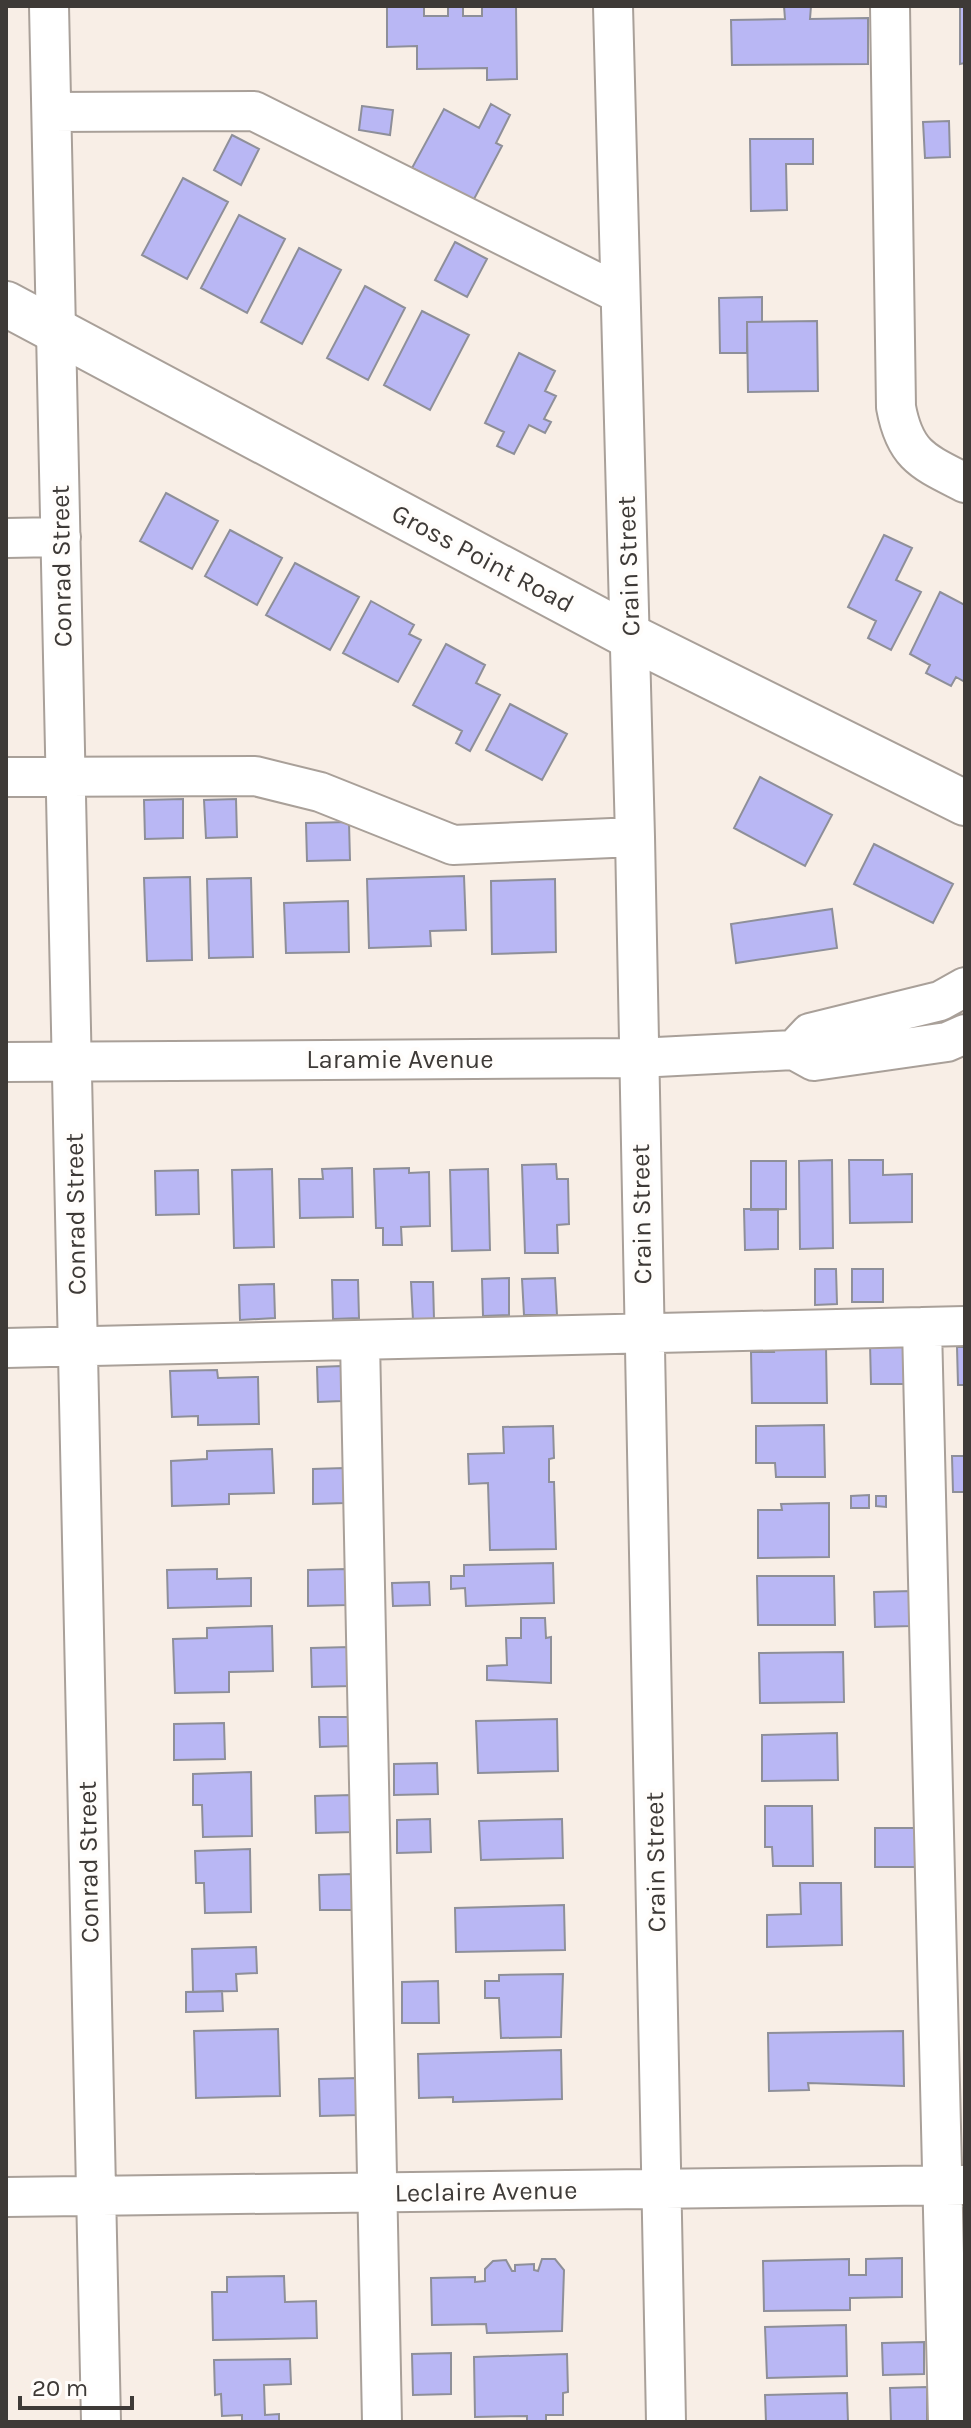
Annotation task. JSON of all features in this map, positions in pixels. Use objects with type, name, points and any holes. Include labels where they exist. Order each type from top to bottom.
[{"type":"main road","name":"Gross Point Road","points":[[6,304],[629,636],[965,803]]},
{"type":"street","name":"Conrad Street","points":[[49,6],[101,2422]]},
{"type":"street","name":"Crain Street","points":[[613,6],[635,837],[666,2422]]},
{"type":"street","points":[[890,6],[896,407],[908,446],[922,461],[965,483]]},
{"type":"street","points":[[52,112],[254,111],[620,294]]},
{"type":"street","points":[[6,538],[61,537]]},
{"type":"street","points":[[6,777],[255,776],[289,781],[453,845],[635,837]]},
{"type":"street","points":[[794,1050],[810,1033],[940,1001],[965,987]]},
{"type":"street","name":"Laramie Avenue","points":[[6,1062],[638,1058],[794,1050],[814,1061],[947,1042],[965,1034]]},
{"type":"street","points":[[6,1348],[644,1336],[965,1326]]},
{"type":"street","points":[[922,1327],[954,2185],[948,2422]]},
{"type":"street","points":[[360,1341],[382,2422]]},
{"type":"street","name":"Leclaire Avenue","points":[[6,2197],[954,2185]]},
{"type":"building","points":[[516,6],[517,79],[487,80],[487,68],[417,69],[417,46],[387,47],[387,7],[424,7],[424,16],[448,16],[448,7],[463,7],[463,16],[482,16],[482,7]]},
{"type":"building","points":[[784,6],[811,6],[810,19],[868,18],[868,64],[732,65],[731,20],[785,19]]},
{"type":"building","points":[[960,7],[965,7],[965,63],[960,64]]},
{"type":"building","points":[[491,104],[510,115],[496,143],[502,146],[473,201],[412,168],[444,109],[479,128]]},
{"type":"building","points":[[362,106],[393,110],[390,135],[359,130]]},
{"type":"building","points":[[949,121],[950,157],[925,158],[923,122]]},
{"type":"building","points":[[232,135],[259,149],[241,185],[214,170]]},
{"type":"building","points":[[750,139],[813,139],[813,164],[786,164],[787,210],[751,211]]},
{"type":"building","points":[[183,178],[228,202],[187,279],[142,255]]},
{"type":"building","points":[[239,215],[285,239],[247,313],[201,288]]},
{"type":"building","points":[[455,242],[487,259],[467,297],[435,280]]},
{"type":"building","points":[[299,248],[341,270],[302,344],[261,322]]},
{"type":"building","points":[[365,286],[405,308],[368,380],[327,358]]},
{"type":"building","points":[[762,297],[762,322],[747,322],[747,353],[720,353],[719,298]]},
{"type":"building","points":[[422,311],[469,335],[430,410],[384,385]]},
{"type":"building","points":[[817,321],[818,391],[748,392],[747,322]]},
{"type":"building","points":[[519,353],[555,371],[545,391],[556,396],[544,419],[551,422],[545,433],[529,425],[514,454],[497,446],[504,432],[485,423]]},
{"type":"building","points":[[166,493],[218,521],[192,569],[140,541]]},
{"type":"building","points":[[230,530],[282,558],[257,605],[205,576]]},
{"type":"building","points":[[884,535],[912,548],[896,580],[921,592],[891,650],[868,638],[876,621],[848,607]]},
{"type":"building","points":[[295,563],[359,597],[330,650],[266,615]]},
{"type":"building","points":[[940,592],[965,605],[965,682],[956,677],[951,686],[926,673],[930,665],[910,654]]},
{"type":"building","points":[[371,601],[414,625],[409,634],[421,640],[398,682],[343,653]]},
{"type":"building","points":[[446,644],[485,665],[476,683],[500,695],[470,751],[456,743],[462,731],[413,705]]},
{"type":"building","points":[[510,704],[567,734],[542,780],[486,750]]},
{"type":"building","points":[[760,777],[832,815],[805,866],[734,828]]},
{"type":"building","points":[[183,799],[183,838],[145,839],[144,800]]},
{"type":"building","points":[[236,799],[237,837],[206,838],[204,800]]},
{"type":"building","points":[[349,822],[350,860],[307,861],[306,823]]},
{"type":"building","points":[[874,844],[953,884],[933,923],[854,884]]},
{"type":"building","points":[[464,876],[466,930],[430,931],[431,946],[369,948],[367,879]]},
{"type":"building","points":[[190,877],[192,960],[147,961],[144,878]]},
{"type":"building","points":[[251,878],[253,957],[209,958],[207,879]]},
{"type":"building","points":[[555,879],[556,952],[492,954],[491,881]]},
{"type":"building","points":[[348,901],[349,952],[286,953],[284,903]]},
{"type":"building","points":[[832,909],[837,948],[736,963],[731,924]]},
{"type":"building","points":[[832,1160],[833,1248],[800,1249],[799,1161]]},
{"type":"building","points":[[849,1160],[883,1160],[883,1175],[912,1174],[912,1222],[850,1223]]},
{"type":"building","points":[[751,1161],[786,1161],[786,1209],[751,1210]]},
{"type":"building","points":[[556,1164],[557,1179],[568,1179],[569,1224],[557,1225],[558,1253],[525,1253],[522,1165]]},
{"type":"building","points":[[352,1168],[353,1217],[300,1218],[299,1179],[323,1179],[322,1169]]},
{"type":"building","points":[[409,1168],[409,1173],[429,1172],[430,1226],[401,1227],[402,1245],[383,1245],[383,1228],[376,1228],[374,1169]]},
{"type":"building","points":[[272,1169],[274,1247],[234,1248],[232,1170]]},
{"type":"building","points":[[488,1169],[490,1250],[452,1251],[450,1170]]},
{"type":"building","points":[[198,1170],[199,1214],[156,1215],[155,1171]]},
{"type":"building","points":[[744,1209],[778,1209],[778,1249],[745,1250]]},
{"type":"building","points":[[815,1269],[836,1269],[837,1304],[815,1305]]},
{"type":"building","points":[[852,1269],[883,1269],[883,1302],[852,1302]]},
{"type":"building","points":[[509,1278],[509,1315],[483,1316],[482,1279]]},
{"type":"building","points":[[555,1278],[557,1315],[524,1315],[522,1279]]},
{"type":"building","points":[[332,1280],[358,1280],[359,1318],[333,1319]]},
{"type":"building","points":[[411,1282],[433,1282],[434,1319],[413,1320]]},
{"type":"building","points":[[274,1284],[275,1318],[240,1320],[239,1285]]},
{"type":"building","points":[[904,1343],[905,1384],[871,1384],[870,1344]]},
{"type":"building","points":[[826,1346],[827,1403],[752,1403],[751,1352],[774,1352],[773,1347]]},
{"type":"building","points":[[957,1347],[965,1347],[965,1385],[958,1385]]},
{"type":"building","points":[[341,1366],[342,1401],[318,1402],[317,1367]]},
{"type":"building","points":[[217,1370],[218,1378],[258,1377],[259,1424],[198,1425],[198,1416],[172,1417],[170,1371]]},
{"type":"building","points":[[824,1425],[825,1477],[776,1477],[775,1463],[756,1463],[756,1426]]},
{"type":"building","points":[[553,1426],[554,1458],[549,1459],[549,1482],[554,1482],[556,1549],[490,1550],[488,1483],[469,1484],[468,1454],[504,1453],[503,1427]]},
{"type":"building","points":[[272,1449],[274,1493],[229,1494],[229,1504],[172,1506],[171,1461],[207,1459],[207,1451]]},
{"type":"building","points":[[952,1456],[965,1456],[965,1492],[953,1492]]},
{"type":"building","points":[[344,1468],[345,1503],[313,1504],[313,1469]]},
{"type":"building","points":[[869,1495],[869,1508],[851,1508],[851,1496]]},
{"type":"building","points":[[876,1496],[886,1496],[886,1507],[876,1506]]},
{"type":"building","points":[[829,1503],[829,1557],[758,1558],[758,1510],[782,1510],[781,1504]]},
{"type":"building","points":[[553,1563],[554,1603],[466,1606],[465,1588],[451,1589],[451,1576],[464,1576],[464,1565]]},
{"type":"building","points":[[217,1569],[217,1579],[251,1578],[251,1606],[168,1608],[167,1570]]},
{"type":"building","points":[[346,1569],[347,1605],[308,1606],[308,1570]]},
{"type":"building","points":[[757,1576],[834,1576],[835,1625],[758,1625]]},
{"type":"building","points":[[429,1582],[430,1605],[393,1606],[392,1583]]},
{"type":"building","points":[[911,1591],[911,1626],[875,1627],[874,1592]]},
{"type":"building","points":[[521,1618],[545,1618],[546,1638],[551,1637],[551,1683],[487,1680],[487,1666],[507,1665],[506,1638],[521,1638]]},
{"type":"building","points":[[272,1626],[273,1671],[229,1672],[229,1692],[175,1693],[173,1639],[207,1638],[207,1628]]},
{"type":"building","points":[[350,1647],[350,1686],[312,1687],[311,1648]]},
{"type":"building","points":[[843,1652],[844,1702],[760,1703],[759,1653]]},
{"type":"building","points":[[319,1717],[352,1717],[352,1746],[320,1747]]},
{"type":"building","points":[[557,1719],[558,1771],[478,1773],[476,1721]]},
{"type":"building","points":[[224,1723],[225,1759],[174,1760],[174,1724]]},
{"type":"building","points":[[837,1733],[838,1780],[762,1781],[762,1735]]},
{"type":"building","points":[[437,1763],[438,1794],[394,1795],[394,1764]]},
{"type":"building","points":[[251,1772],[252,1836],[203,1837],[202,1805],[193,1805],[193,1774]]},
{"type":"building","points":[[352,1795],[353,1832],[316,1833],[315,1796]]},
{"type":"building","points":[[765,1806],[812,1806],[813,1866],[773,1866],[772,1847],[765,1847]]},
{"type":"building","points":[[430,1819],[431,1852],[397,1853],[397,1820]]},
{"type":"building","points":[[562,1819],[563,1858],[481,1860],[479,1821]]},
{"type":"building","points":[[875,1828],[916,1828],[917,1867],[875,1867]]},
{"type":"building","points":[[250,1849],[251,1912],[205,1913],[204,1883],[196,1883],[195,1851]]},
{"type":"building","points":[[353,1874],[354,1910],[320,1910],[319,1875]]},
{"type":"building","points":[[800,1883],[841,1883],[842,1945],[767,1947],[767,1915],[801,1914]]},
{"type":"building","points":[[564,1905],[565,1950],[456,1952],[455,1908]]},
{"type":"building","points":[[256,1947],[257,1973],[236,1974],[237,1991],[193,1992],[192,1949]]},
{"type":"building","points":[[563,1974],[561,2037],[501,2038],[499,1998],[485,1998],[485,1981],[499,1981],[499,1975]]},
{"type":"building","points":[[438,1981],[439,2023],[402,2023],[402,1982]]},
{"type":"building","points":[[222,1991],[223,2011],[186,2012],[186,1992]]},
{"type":"building","points":[[278,2029],[280,2096],[196,2098],[194,2031]]},
{"type":"building","points":[[903,2031],[904,2086],[808,2083],[809,2090],[769,2091],[768,2033]]},
{"type":"building","points":[[561,2050],[562,2099],[453,2102],[453,2097],[419,2098],[418,2054]]},
{"type":"building","points":[[358,2078],[358,2115],[320,2116],[319,2079]]},
{"type":"building","points":[[902,2258],[902,2297],[850,2298],[850,2310],[764,2311],[763,2261],[849,2259],[849,2275],[866,2275],[866,2259]]},
{"type":"building","points":[[542,2259],[555,2259],[564,2270],[562,2331],[487,2333],[486,2324],[432,2325],[431,2278],[475,2277],[475,2282],[485,2281],[485,2269],[493,2261],[506,2260],[512,2271],[515,2271],[515,2265],[534,2264],[534,2270],[538,2271]]},
{"type":"building","points":[[284,2276],[285,2302],[316,2301],[317,2338],[213,2340],[212,2292],[227,2292],[227,2277]]},
{"type":"building","points":[[846,2325],[847,2376],[767,2378],[765,2327]]},
{"type":"building","points":[[924,2342],[924,2374],[883,2375],[882,2343]]},
{"type":"building","points":[[451,2353],[451,2394],[413,2395],[412,2354]]},
{"type":"building","points":[[567,2354],[568,2392],[563,2393],[563,2415],[546,2415],[546,2422],[527,2422],[527,2416],[475,2417],[474,2357]]},
{"type":"building","points":[[290,2359],[291,2384],[264,2385],[265,2415],[279,2414],[279,2422],[242,2422],[242,2415],[222,2416],[221,2394],[215,2395],[214,2360]]},
{"type":"building","points":[[927,2387],[927,2422],[891,2422],[890,2388]]},
{"type":"building","points":[[847,2393],[848,2422],[766,2422],[765,2395]]}]
